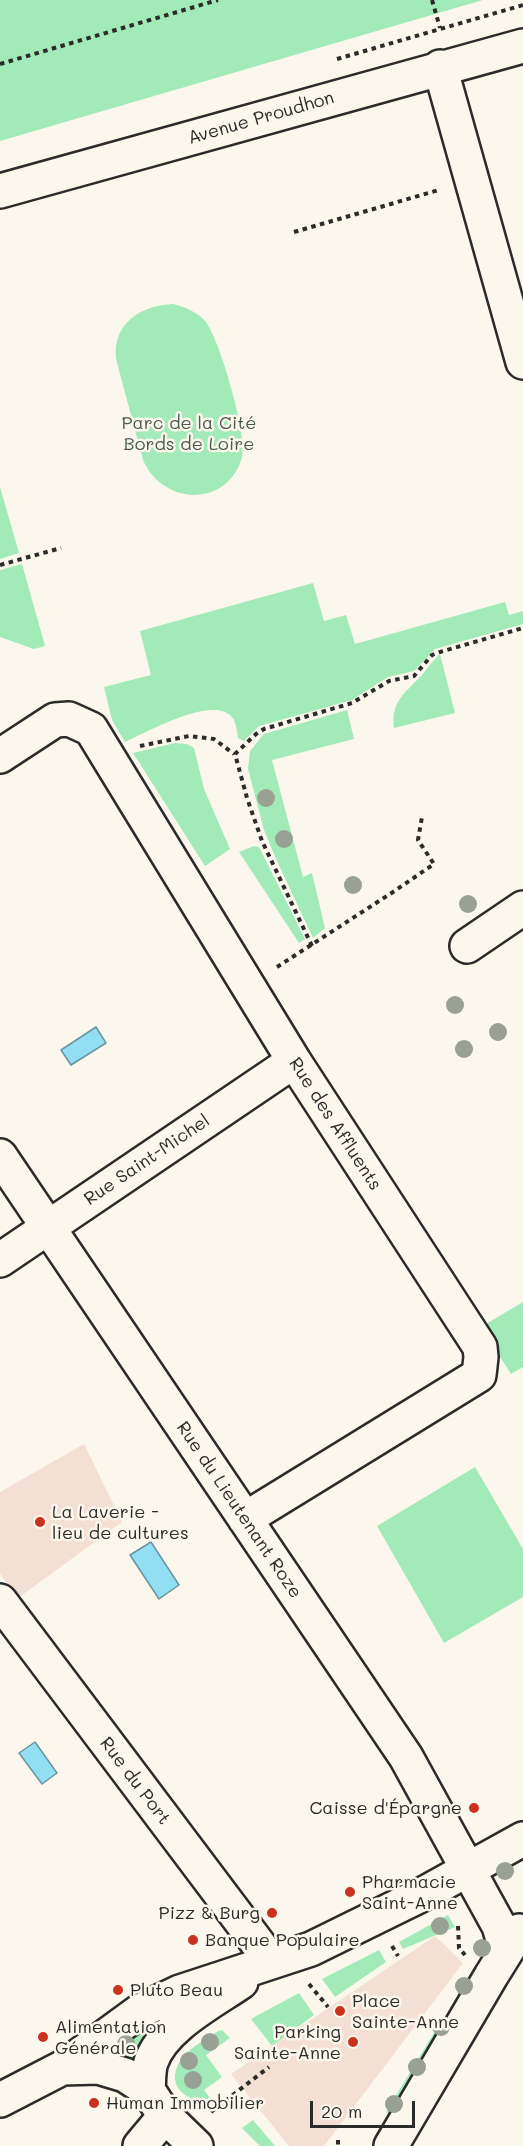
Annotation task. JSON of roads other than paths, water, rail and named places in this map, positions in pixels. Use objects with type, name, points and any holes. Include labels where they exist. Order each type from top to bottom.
[{"type":"street","name":"Avenue Proudhon","points":[[0,191],[440,67],[523,46]]},
{"type":"street","points":[[440,67],[523,362]]},
{"type":"street","name":"Rue des Affluents","points":[[0,756],[55,720],[69,719],[91,729],[294,1060],[480,1347],[479,1375],[245,1519]]},
{"type":"street","points":[[466,946],[523,908]]},
{"type":"street","name":"Rue Saint-Michel","points":[[0,1260],[294,1060]]},
{"type":"street","name":"Rue du Lieutenant Roze","points":[[0,1156],[406,1756],[467,1871]]},
{"type":"street","name":"Rue du Port","points":[[0,1600],[270,1961]]},
{"type":"street","points":[[0,2100],[62,2067],[140,2011],[180,1992],[311,1949],[467,1871],[523,1839]]},
{"type":"street","points":[[391,2146],[507,1951],[499,1926],[467,1871]]},
{"type":"street","points":[[173,2121],[151,2063],[160,2044],[177,2027],[270,1961]]},
{"type":"street","points":[[62,2067],[98,2067],[124,2075],[173,2121]]},
{"type":"street","points":[[140,2146],[173,2121]]},
{"type":"water","points":[[96,1027],[106,1043],[71,1065],[61,1050]]},
{"type":"water","points":[[151,1542],[179,1585],[159,1599],[130,1555]]},
{"type":"water","points":[[35,1742],[57,1773],[42,1784],[19,1753]]},
{"type":"place","name":"La Laverie - lieu de cultures","points":[[40,1522]]},
{"type":"place","name":"Caisse d'Épargne","points":[[474,1808]]},
{"type":"place","name":"Pharmacie Saint-Anne","points":[[350,1892]]},
{"type":"place","name":"Pizz & Burg","points":[[272,1913]]},
{"type":"place","name":"Banque Populaire","points":[[193,1940]]},
{"type":"place","name":"Pluto Beau","points":[[118,1990]]},
{"type":"place","name":"Place Sainte-Anne","points":[[340,2011]]},
{"type":"place","name":"Alimentation Générale","points":[[43,2037]]},
{"type":"place","name":"Parking Sainte-Anne","points":[[353,2042]]},
{"type":"place","name":"Human Immobilier","points":[[94,2103]]},
{"type":"park label","name":"Parc de la Cité Bords de Loire","points":[[189,433]]}]
